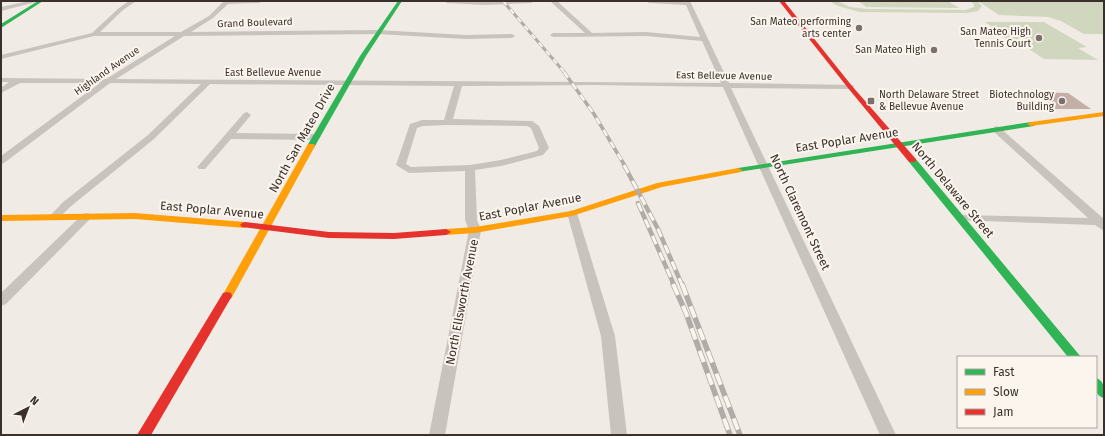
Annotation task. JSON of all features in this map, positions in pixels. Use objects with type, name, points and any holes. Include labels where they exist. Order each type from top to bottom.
[{"type":"main road","points":[[1,26],[42,1]]},
{"type":"main road","name":"North San Mateo Drive","points":[[144,435],[267,227],[346,84],[377,32],[400,1]]},
{"type":"main road","name":"North Delaware Street","points":[[781,1],[850,87],[899,143],[1074,356]]},
{"type":"main road","name":"East Poplar Avenue","points":[[1,218],[135,216],[267,227],[330,235],[394,236],[475,230],[572,213],[660,185],[763,165],[899,143],[1104,114]]},
{"type":"main road","points":[[1097,384],[1104,393]]},
{"type":"street","points":[[1,9],[37,1]]},
{"type":"street","points":[[94,34],[132,1]]},
{"type":"street","points":[[226,2],[259,1]]},
{"type":"street","points":[[448,1],[531,1]]},
{"type":"street","points":[[553,1],[590,34]]},
{"type":"street","points":[[649,1],[688,2]]},
{"type":"street","name":"Highland Avenue","points":[[1,161],[108,81],[211,17],[226,2]]},
{"type":"street","name":"North Claremont Street","points":[[688,2],[888,435]]},
{"type":"street","name":"Grand Boulevard","points":[[1,57],[94,34],[128,33],[181,35],[286,32],[377,32],[466,37],[512,36]]},
{"type":"street","points":[[553,35],[646,34],[705,39]]},
{"type":"street","name":"East Bellevue Avenue","points":[[1,80],[207,83],[598,84],[850,87]]},
{"type":"street","points":[[1,91],[18,80]]},
{"type":"street","points":[[55,216],[66,205],[151,137],[207,83]]},
{"type":"street","points":[[448,122],[459,84]]},
{"type":"street","points":[[202,167],[247,115]]},
{"type":"street","points":[[448,122],[529,123],[535,126],[544,148],[540,153],[501,163],[470,168],[409,170],[400,166],[413,126],[422,123],[448,122]]},
{"type":"street","points":[[996,129],[1102,223]]},
{"type":"street","points":[[228,136],[316,137]]},
{"type":"street","name":"North Ellsworth Avenue","points":[[437,435],[475,230],[471,220],[470,168]]},
{"type":"street","points":[[572,213],[608,336],[619,435]]},
{"type":"street","points":[[1,301],[87,216]]},
{"type":"street","points":[[961,218],[1102,223]]},
{"type":"green space","points":[[829,1],[837,1],[850,7],[868,9],[965,10],[974,7],[974,4],[970,1],[977,1],[982,6],[978,11],[967,13],[860,12],[838,6]]},
{"type":"green space","points":[[858,1],[948,1],[959,8],[866,7]]},
{"type":"green space","points":[[978,1],[1104,1],[1104,34],[1084,34],[1061,21],[1048,17],[999,15]]},
{"type":"green space","name":"San Mateo High Tennis Court","points":[[985,22],[1044,22],[1087,47],[1078,48],[1098,60],[1044,59],[1026,47],[1018,47],[993,30],[994,28]]},
{"type":"building","name":"Biotechnology Building","points":[[1033,92],[1068,93],[1091,109],[1055,109]]},
{"type":"railway","points":[[503,1],[565,73]]},
{"type":"railway","points":[[564,72],[594,114],[625,166]]},
{"type":"railway","points":[[624,165],[658,229],[682,285]]},
{"type":"railway","points":[[638,203],[674,285]]},
{"type":"railway","points":[[673,284],[686,313],[730,435]]},
{"type":"railway","points":[[682,284],[740,435]]},
{"type":"traffic: fast","points":[[1,26],[41,1]]},
{"type":"traffic: fast","points":[[311,146],[363,56],[400,1]]},
{"type":"traffic: fast","points":[[738,170],[1031,124]]},
{"type":"traffic: fast","points":[[912,160],[1074,356]]},
{"type":"traffic: fast","points":[[1097,384],[1104,393]]},
{"type":"traffic: slow","points":[[1031,124],[1104,114]]},
{"type":"traffic: slow","points":[[227,296],[311,146]]},
{"type":"traffic: slow","points":[[446,232],[475,230],[572,213],[660,185],[738,170]]},
{"type":"traffic: slow","points":[[1,218],[135,216],[245,225]]},
{"type":"traffic: jam","points":[[781,1],[850,87],[912,160]]},
{"type":"traffic: jam","points":[[245,225],[329,235],[394,236],[446,232]]},
{"type":"traffic: jam","points":[[144,435],[227,296]]},
{"type":"place","name":"San Mateo performing arts center","points":[[859,28]]},
{"type":"place","name":"San Mateo High Tennis Court","points":[[1039,38]]},
{"type":"place","name":"San Mateo High","points":[[934,50]]},
{"type":"place","name":"North Delaware Street & Bellevue Avenue","points":[[871,101]]},
{"type":"place","name":"Biotechnology Building","points":[[1062,101]]}]
